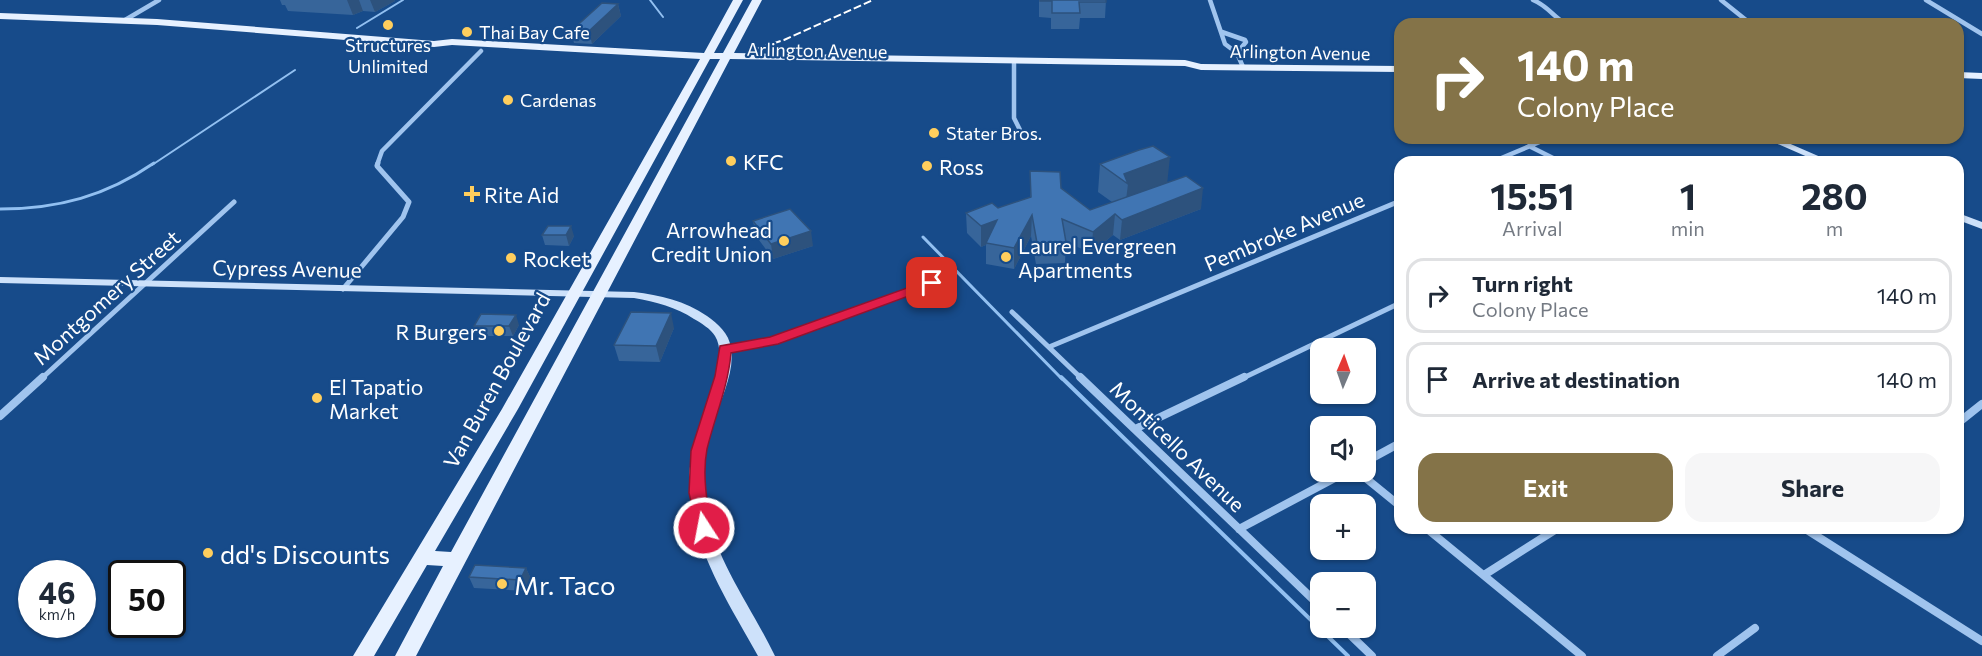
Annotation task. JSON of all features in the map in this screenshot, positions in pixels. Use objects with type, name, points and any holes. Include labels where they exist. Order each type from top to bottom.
[{"type":"main road","name":"Van Buren Boulevard","points":[[363,656],[510,409],[738,0]]},
{"type":"main road","points":[[405,656],[757,0]]},
{"type":"main road","name":"Arlington Avenue","points":[[0,16],[125,20],[434,44],[452,42],[704,60]]},
{"type":"main road","name":"Arlington Avenue","points":[[434,44],[444,48],[481,51],[725,61],[1185,70],[1201,67],[1394,69]]},
{"type":"main road","points":[[481,51],[488,47],[530,48]]},
{"type":"main road","points":[[1964,75],[1982,76]]},
{"type":"main road","points":[[677,109],[682,119],[675,132],[680,140]]},
{"type":"main road","points":[[657,185],[654,171],[667,147],[659,140]]},
{"type":"main road","points":[[422,557],[456,560]]},
{"type":"street","points":[[125,20],[159,0]]},
{"type":"street","points":[[1210,0],[1225,44],[1238,52],[1243,67]]},
{"type":"street","points":[[1533,0],[1548,3],[1558,18]]},
{"type":"street","points":[[1721,0],[1744,18]]},
{"type":"street","points":[[1926,0],[1956,18]]},
{"type":"street","points":[[1964,23],[1982,34]]},
{"type":"street","points":[[1222,32],[1245,40],[1246,42],[1238,52]]},
{"type":"street","points":[[343,288],[403,217],[409,202],[401,190],[383,177],[378,166],[382,151],[481,51]]},
{"type":"street","points":[[1014,65],[1014,118],[1021,132]]},
{"type":"street","points":[[1506,156],[1534,144]]},
{"type":"street","points":[[1784,144],[1812,156]]},
{"type":"street","points":[[1529,146],[1549,156]]},
{"type":"street","name":"Montgomery Street","points":[[0,416],[234,202]]},
{"type":"street","name":"Pembroke Avenue","points":[[1049,347],[1394,203]]},
{"type":"street","points":[[1964,220],[1982,226]]},
{"type":"street","name":"Cypress Avenue","points":[[0,280],[573,293],[652,297],[688,309],[708,322],[722,337],[725,350]]},
{"type":"street","points":[[767,656],[720,571],[706,539],[697,493],[699,451],[722,376],[725,350],[773,341],[932,283]]},
{"type":"street","points":[[1135,429],[1394,306]]},
{"type":"street","name":"Monticello Avenue","points":[[1012,312],[1310,596]]},
{"type":"street","points":[[1964,418],[1982,404]]},
{"type":"street","points":[[1376,456],[1394,446]]},
{"type":"street","points":[[1239,529],[1327,482]]},
{"type":"street","points":[[1371,482],[1394,501]]},
{"type":"street","points":[[1433,534],[1582,656]]},
{"type":"street","points":[[1484,575],[1549,534]]},
{"type":"street","points":[[1821,534],[1982,641]]},
{"type":"street","points":[[1717,656],[1755,628]]},
{"type":"street","points":[[1353,638],[1372,656]]},
{"type":"building","points":[[1040,0],[1106,0],[1106,2],[1079,2],[1080,13],[1052,13],[1052,1]]},
{"type":"building","points":[[602,3],[618,4],[589,31],[571,31]]},
{"type":"building","points":[[1153,146],[1170,157],[1124,174],[1128,184],[1100,164],[1139,150]]},
{"type":"building","points":[[1030,171],[1060,172],[1061,188],[1090,210],[1186,176],[1203,188],[1122,220],[1115,214],[1093,232],[1062,219],[1066,242],[1037,243],[1032,215],[1014,248],[986,243],[997,220],[981,226],[966,213],[992,203],[998,208],[1031,197]]},
{"type":"building","points":[[790,209],[811,231],[771,244],[753,221]]},
{"type":"building","points":[[548,226],[571,226],[566,235],[542,235]]},
{"type":"building","points":[[631,312],[671,313],[656,346],[614,345]]},
{"type":"building","points":[[481,314],[516,315],[509,326],[474,326]]},
{"type":"building","points":[[475,565],[526,568],[520,580],[469,577]]},
{"type":"waterway","points":[[357,28],[403,0]]},
{"type":"waterway","points":[[650,0],[663,17]]},
{"type":"waterway","points":[[152,165],[295,70]]},
{"type":"waterway","points":[[0,209],[42,206],[81,198],[118,184],[154,163]]},
{"type":"waterway","points":[[923,237],[1062,379]]},
{"type":"waterway","points":[[1061,377],[1348,656]]},
{"type":"railway","points":[[752,50],[784,40],[873,0]]},
{"type":"place","name":"Structures Unlimited","points":[[388,25]]},
{"type":"place","name":"Thai Bay Cafe","points":[[467,32]]},
{"type":"place","name":"Cardenas","points":[[508,100]]},
{"type":"place","name":"Stater Bros.","points":[[934,133]]},
{"type":"place","name":"KFC","points":[[731,161]]},
{"type":"place","name":"Ross","points":[[927,166]]},
{"type":"place","name":"Rite Aid","points":[[472,194]]},
{"type":"place","name":"Arrowhead Credit Union","points":[[784,241]]},
{"type":"place","name":"Laurel Evergreen Apartments","points":[[1006,257]]},
{"type":"place","name":"Rocket","points":[[511,258]]},
{"type":"place","name":"R Burgers","points":[[499,331]]},
{"type":"place","name":"El Tapatio Market","points":[[317,398]]},
{"type":"place","name":"dd's Discounts","points":[[208,553]]},
{"type":"place","name":"Mr. Taco","points":[[502,584]]},
{"type":"route","points":[[704,528],[697,493],[699,451],[722,376],[725,350],[773,341],[932,283]]}]
